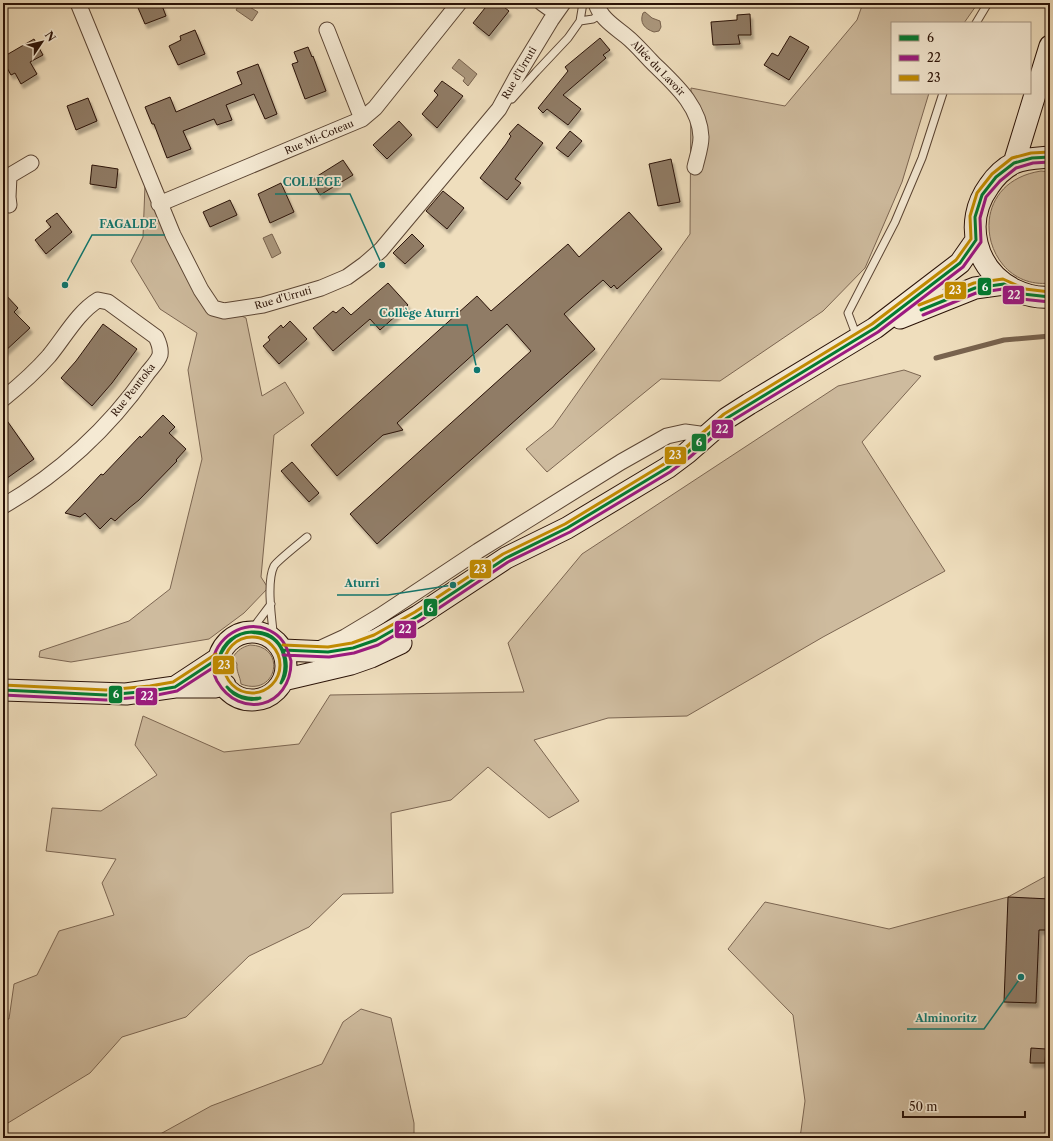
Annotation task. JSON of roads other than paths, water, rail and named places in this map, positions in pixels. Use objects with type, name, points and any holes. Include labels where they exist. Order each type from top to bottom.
[{"type":"main road","points":[[1014,163],[1050,46]]},
{"type":"main road","points":[[1050,157],[1032,158],[1014,163],[996,177],[982,195],[975,217],[976,240],[981,257],[991,272],[1004,284],[1023,294],[1050,297]]},
{"type":"main road","points":[[278,645],[286,662],[286,671],[283,680],[277,689],[268,696],[257,699],[239,697],[224,685],[219,672],[219,658],[223,648],[230,640],[240,634],[250,632],[261,633],[278,645],[314,652],[328,652],[353,648],[376,640],[418,616],[506,558],[567,528],[667,468],[687,453],[727,418],[866,334],[960,263],[976,240]]},
{"type":"main road","points":[[866,334],[975,288],[1004,284]]},
{"type":"main road","points":[[283,680],[351,664],[371,657],[405,641],[535,556],[567,528]]},
{"type":"main road","points":[[175,687],[219,658]]},
{"type":"main road","points":[[3,690],[126,694],[175,687],[215,687],[224,685]]},
{"type":"street","name":"Rue d'Urruti","points":[[78,3],[173,236],[213,308],[224,311],[263,306],[321,288],[347,277],[381,250],[499,109],[517,76],[559,8]]},
{"type":"street","name":"Rue Mi-Coteau","points":[[159,204],[362,119],[375,108],[459,3]]},
{"type":"street","points":[[542,3],[559,8]]},
{"type":"street","name":"Allée du Lavoir","points":[[599,9],[609,23],[628,38],[669,78],[686,98],[698,117],[701,138],[695,167]]},
{"type":"street","points":[[328,30],[362,119]]},
{"type":"street","points":[[10,205],[6,174],[25,164]]},
{"type":"street","name":"Rue Penttoka","points":[[3,399],[22,384],[48,357],[88,305],[98,300],[108,302],[156,337],[160,344],[160,356],[135,390],[92,439],[53,473],[3,506]]},
{"type":"street","points":[[314,652],[345,637],[380,616],[478,551],[621,462],[667,436],[685,432],[707,435]]},
{"type":"lane","points":[[507,96],[512,99],[568,38],[580,21],[583,3]]},
{"type":"lane","points":[[977,22],[988,3]]},
{"type":"lane","points":[[580,21],[592,20],[599,9]]},
{"type":"lane","points":[[866,334],[848,313],[895,222],[922,158],[943,94]]},
{"type":"lane","points":[[278,645],[271,604],[271,580],[274,565],[307,537]]},
{"type":"lane","points":[[250,632],[271,604]]},
{"type":"waterway","points":[[936,358],[1004,340],[1050,336]]},
{"type":"place","name":"COLLEGE","points":[[382,265]]},
{"type":"place","name":"FAGALDE","points":[[65,285]]},
{"type":"place","name":"Collège Aturri","points":[[477,370]]},
{"type":"place","name":"Aturri","points":[[453,585]]},
{"type":"place","name":"Alminoritz","points":[[1021,977]]}]
